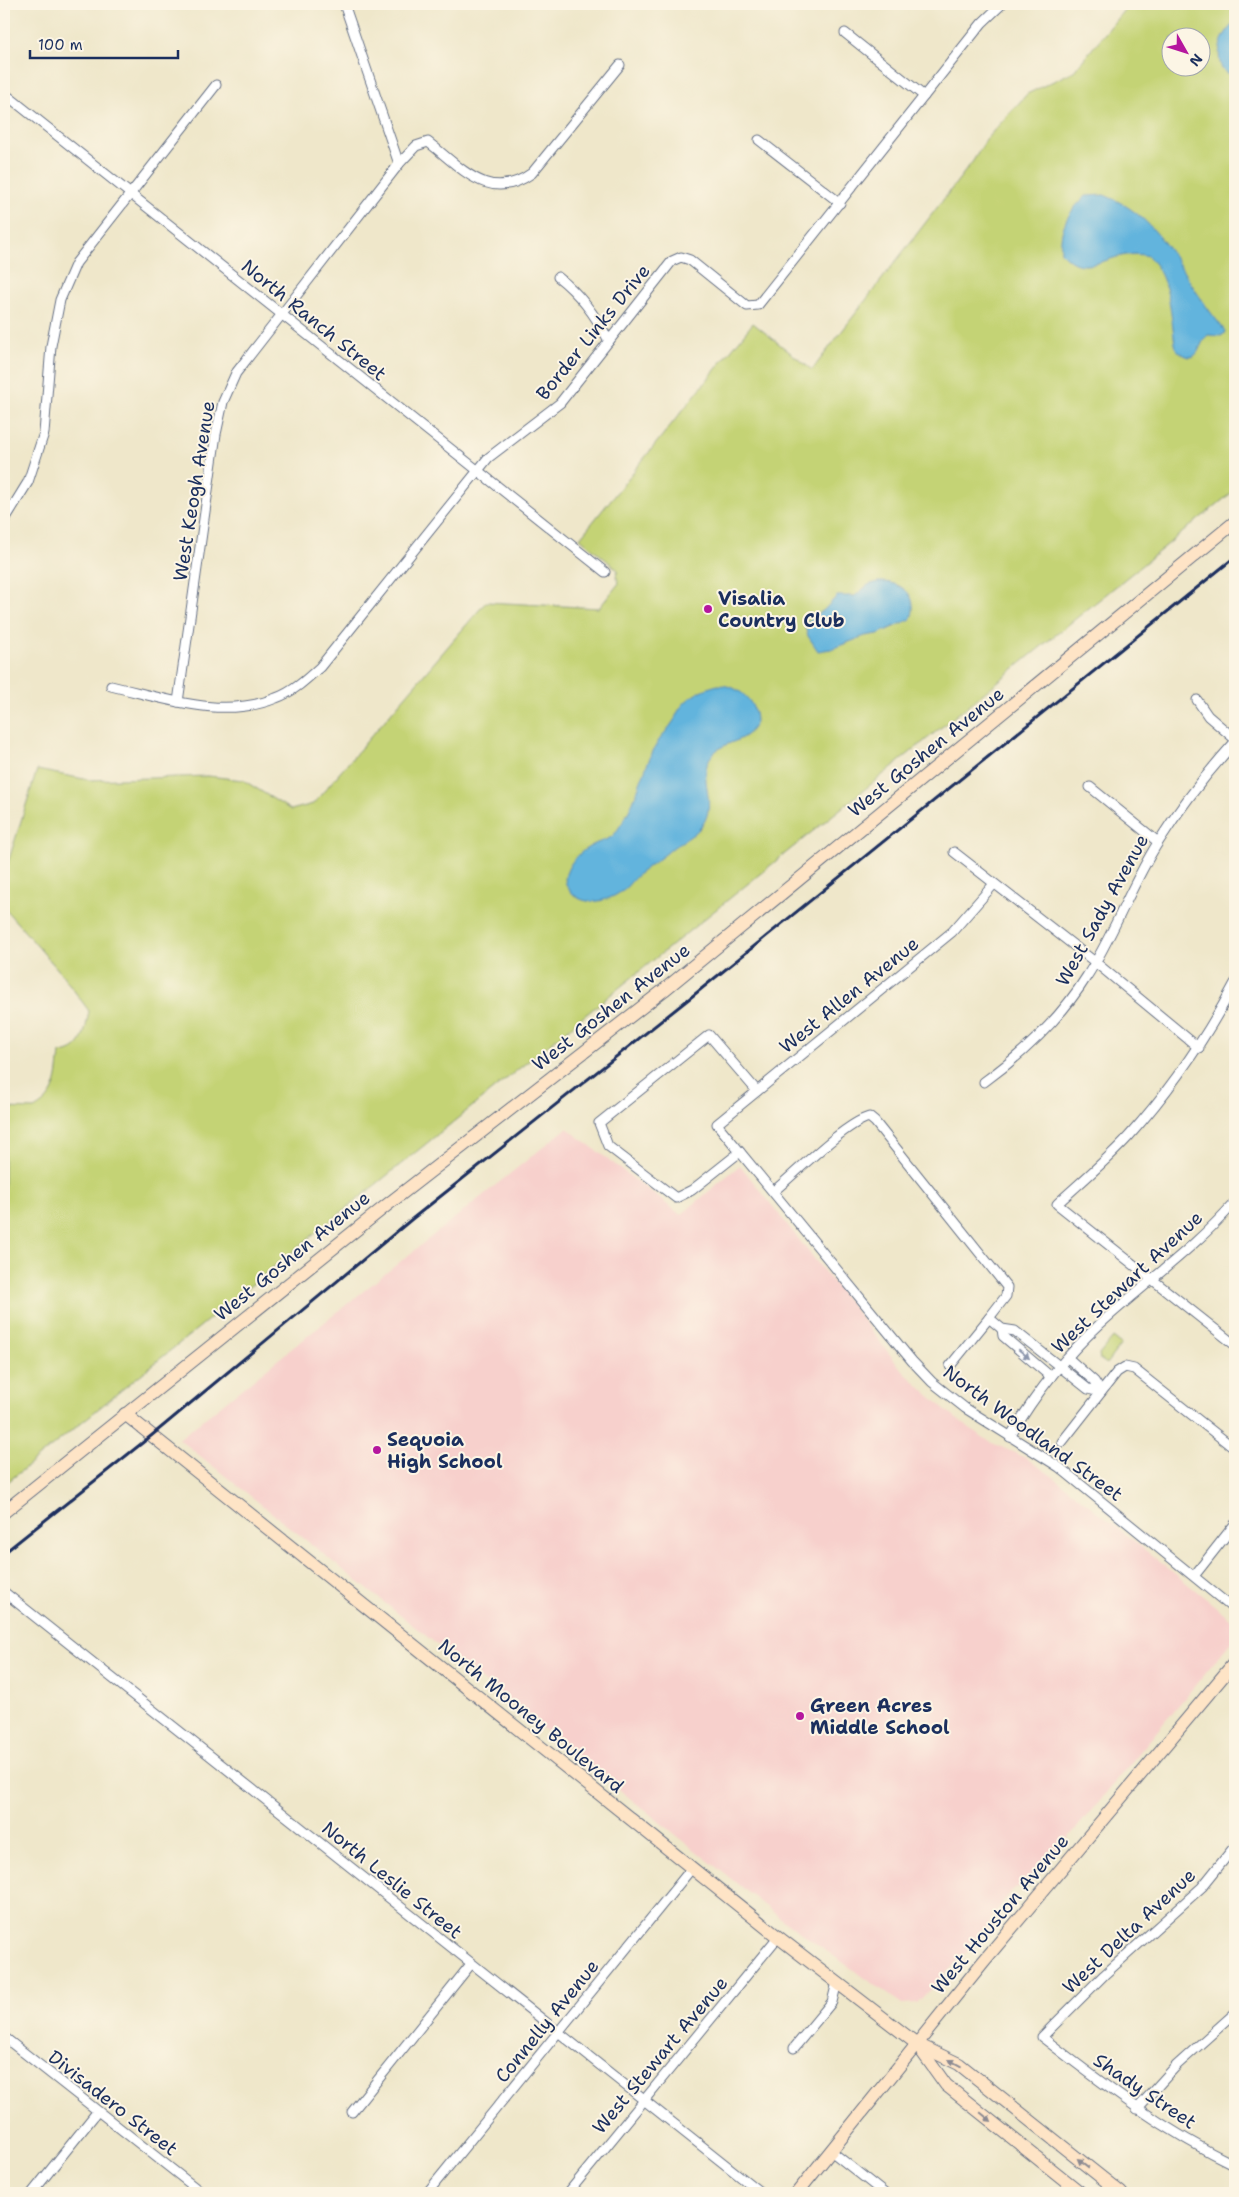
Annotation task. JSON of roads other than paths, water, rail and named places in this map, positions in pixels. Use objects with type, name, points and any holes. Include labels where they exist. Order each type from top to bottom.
[{"type":"main road","name":"West Goshen Avenue","points":[[4,1512],[386,1205],[664,990],[1235,522]]},
{"type":"main road","name":"North Mooney Boulevard","points":[[125,1414],[778,1937],[917,2044],[959,2064],[1122,2193]]},
{"type":"main road","name":"West Houston Avenue","points":[[797,2193],[917,2044],[1235,1662]]},
{"type":"main road","name":"North Mooney Boulevard","points":[[917,2044],[946,2085],[1081,2193]]},
{"type":"street","points":[[344,4],[399,164]]},
{"type":"street","name":"Border Links Drive","points":[[111,686],[178,702],[228,709],[252,706],[278,698],[301,684],[320,667],[488,458],[560,403],[672,261],[681,257],[690,260],[747,306],[758,305],[982,23],[1002,4]]},
{"type":"street","points":[[845,33],[924,96]]},
{"type":"street","name":"West Keogh Avenue","points":[[178,702],[216,434],[223,402],[236,373],[399,164],[416,146],[428,142],[486,185],[502,186],[519,182],[532,173],[620,64]]},
{"type":"street","points":[[4,520],[28,482],[44,433],[51,346],[60,300],[76,263],[216,85]]},
{"type":"street","name":"North Ranch Street","points":[[4,93],[605,572]]},
{"type":"street","points":[[759,140],[840,203]]},
{"type":"street","points":[[558,277],[572,288],[588,308],[609,341]]},
{"type":"street","points":[[1197,700],[1208,716],[1235,741]]},
{"type":"street","name":"West Sady Avenue","points":[[984,1082],[1006,1066],[1039,1036],[1067,1005],[1095,962],[1158,842],[1202,781],[1235,741]]},
{"type":"street","points":[[1090,787],[1158,842]]},
{"type":"street","points":[[954,852],[1095,962],[1198,1048]]},
{"type":"street","name":"West Allen Avenue","points":[[717,1124],[952,932],[994,884]]},
{"type":"street","points":[[1235,983],[1198,1048],[1128,1137],[1057,1204],[1235,1345]]},
{"type":"street","points":[[740,1152],[692,1190],[676,1198],[608,1146],[599,1123],[709,1035],[757,1091]]},
{"type":"street","points":[[774,1192],[846,1130],[869,1118],[875,1122],[1008,1288],[1006,1296],[950,1366]]},
{"type":"street","name":"North Woodland Street","points":[[717,1124],[912,1361],[952,1398],[985,1422],[1060,1467],[1235,1610]]},
{"type":"street","name":"West Stewart Avenue","points":[[1010,1437],[1051,1377],[1100,1324],[1181,1256],[1235,1202]]},
{"type":"street","points":[[989,1318],[1002,1329],[1015,1331],[1088,1389],[1101,1392]]},
{"type":"street","points":[[1002,1329],[1004,1336],[1051,1377]]},
{"type":"street","points":[[1068,1358],[1088,1375],[1101,1392]]},
{"type":"street","points":[[1062,1442],[1117,1372],[1125,1367],[1134,1369],[1235,1449]]},
{"type":"street","points":[[1081,1383],[1088,1375]]},
{"type":"street","points":[[1194,1576],[1235,1524]]},
{"type":"street","name":"North Leslie Street","points":[[4,1592],[761,2193]]},
{"type":"street","name":"West Delta Avenue","points":[[1042,2037],[1104,1975],[1202,1887],[1235,1846]]},
{"type":"street","name":"Connelly Avenue","points":[[427,2193],[692,1868]]},
{"type":"street","name":"West Stewart Avenue","points":[[568,2193],[778,1937]]},
{"type":"street","points":[[352,2112],[471,1964]]},
{"type":"street","points":[[794,2048],[832,2002],[837,1982]]},
{"type":"street","points":[[1136,2108],[1177,2065],[1235,2013]]},
{"type":"street","name":"Divisadero Street","points":[[4,2037],[202,2193]]},
{"type":"street","name":"Shady Street","points":[[1042,2037],[1136,2108],[1193,2144],[1235,2165]]},
{"type":"street","points":[[32,2193],[98,2112]]},
{"type":"street","points":[[831,2151],[884,2193]]},
{"type":"water","points":[[1235,22],[1235,78],[1222,69],[1219,56],[1223,37]]},
{"type":"water","points":[[1104,195],[1137,214],[1162,239],[1225,331],[1221,336],[1208,335],[1194,356],[1184,355],[1176,349],[1166,288],[1162,276],[1148,256],[1135,254],[1090,265],[1080,265],[1070,261],[1061,252],[1063,228],[1074,208],[1086,196]]},
{"type":"water","points":[[878,582],[894,584],[906,591],[913,603],[911,619],[878,634],[865,636],[831,649],[818,651],[808,636],[804,624],[824,610],[837,596],[855,596],[868,585]]},
{"type":"water","points":[[718,685],[732,688],[744,695],[753,707],[756,722],[747,735],[717,750],[707,763],[708,808],[706,818],[701,827],[641,872],[617,895],[598,901],[578,898],[569,890],[566,883],[565,877],[571,864],[587,848],[610,838],[623,822],[655,747],[673,723],[681,707],[686,701],[704,689]]},
{"type":"railway","points":[[4,1553],[151,1436],[412,1219],[695,994],[1235,557]]},
{"type":"place","name":"Visalia Country Club","points":[[708,609]]},
{"type":"place","name":"Sequoia High School","points":[[377,1450]]},
{"type":"place","name":"Green Acres Middle School","points":[[800,1716]]}]
